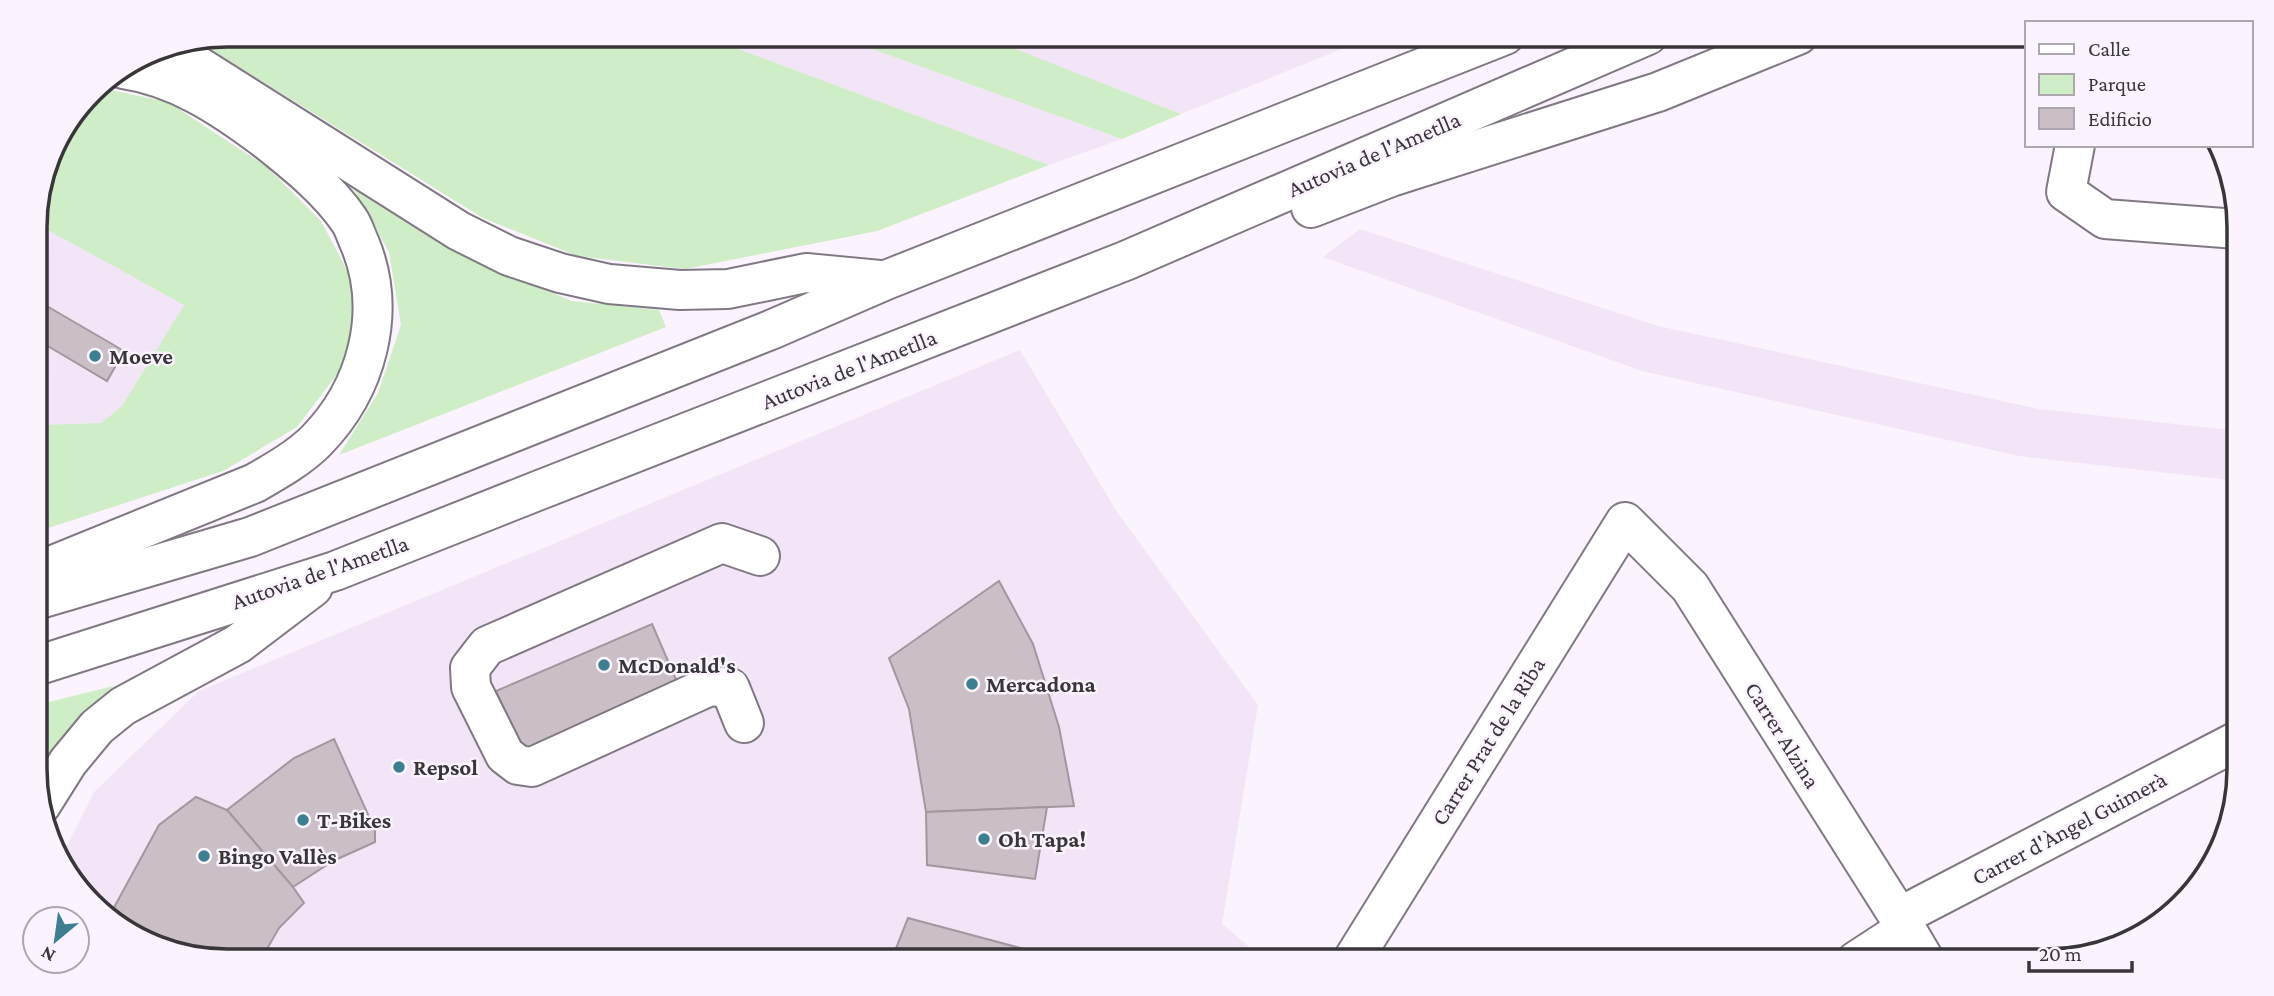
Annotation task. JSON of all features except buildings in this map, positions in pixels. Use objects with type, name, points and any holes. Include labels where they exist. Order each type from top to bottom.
[{"type":"main road","points":[[47,597],[250,537],[773,328],[886,280],[1475,47]]},
{"type":"main road","name":"Autovia de l'Ametlla","points":[[47,662],[334,570],[1125,261],[1620,47]]},
{"type":"main road","points":[[1125,261],[1225,241],[1391,177],[1658,92],[1769,47]]},
{"type":"main road","points":[[179,54],[459,231],[509,256],[561,273],[609,285],[680,290],[728,289],[806,273],[886,280]]},
{"type":"main road","points":[[47,567],[255,483],[285,465],[316,441],[341,410],[358,379],[371,344],[374,301],[366,260],[351,223],[329,194],[264,139],[195,92],[149,73],[137,71]]},
{"type":"main road","points":[[2075,147],[2066,192],[2105,219],[2227,228]]},
{"type":"main road","name":"Carrer Alzina","points":[[1625,522],[1690,587],[1917,948]]},
{"type":"main road","name":"Carrer Prat de la Riba","points":[[1360,948],[1625,522]]},
{"type":"main road","points":[[744,723],[730,688],[710,686],[531,767],[518,765],[505,755],[471,687],[470,668],[487,646],[722,543],[760,556]]},
{"type":"main road","points":[[49,792],[68,762],[97,727],[123,706],[238,644],[334,570]]},
{"type":"main road","name":"Carrer d'Àngel Guimerà","points":[[1872,948],[1902,923],[2227,747]]},
{"type":"shaded area","points":[[733,47],[866,47],[1122,139],[1049,165]]},
{"type":"shaded area","points":[[1011,47],[1346,47],[1181,114]]},
{"type":"shaded area","points":[[1360,229],[1658,326],[2039,409],[2227,430],[2227,480],[2019,456],[1642,371],[1323,257]]},
{"type":"shaded area","name":"Moeve","points":[[48,230],[184,305],[122,406],[101,423],[48,425]]},
{"type":"shaded area","points":[[1020,350],[1117,512],[1258,705],[1222,924],[1251,948],[228,949],[181,943],[137,925],[118,911],[100,896],[85,878],[66,848],[94,792],[199,691]]},
{"type":"green space","points":[[733,47],[1049,165],[877,231],[685,269],[577,256],[483,218],[209,49]]},
{"type":"green space","points":[[866,47],[1011,47],[1181,114],[1122,139]]},
{"type":"green space","points":[[111,90],[168,102],[267,167],[321,221],[349,274],[355,319],[344,365],[297,427],[223,471],[47,528],[48,425],[101,423],[122,406],[184,305],[48,230],[53,181],[61,159],[78,127]]},
{"type":"green space","points":[[351,184],[491,268],[572,301],[659,310],[666,327],[339,455],[378,393],[401,325],[389,252]]},
{"type":"green space","points":[[113,686],[47,764],[47,702]]},
{"type":"place","name":"Moeve","points":[[95,356]]},
{"type":"place","name":"McDonald's","points":[[604,665]]},
{"type":"place","name":"Mercadona","points":[[972,684]]},
{"type":"place","name":"Repsol","points":[[399,767]]},
{"type":"place","name":"T-Bikes","points":[[303,820]]},
{"type":"place","name":"Oh Tapa!","points":[[984,839]]},
{"type":"place","name":"Bingo Vallès","points":[[204,856]]}]
